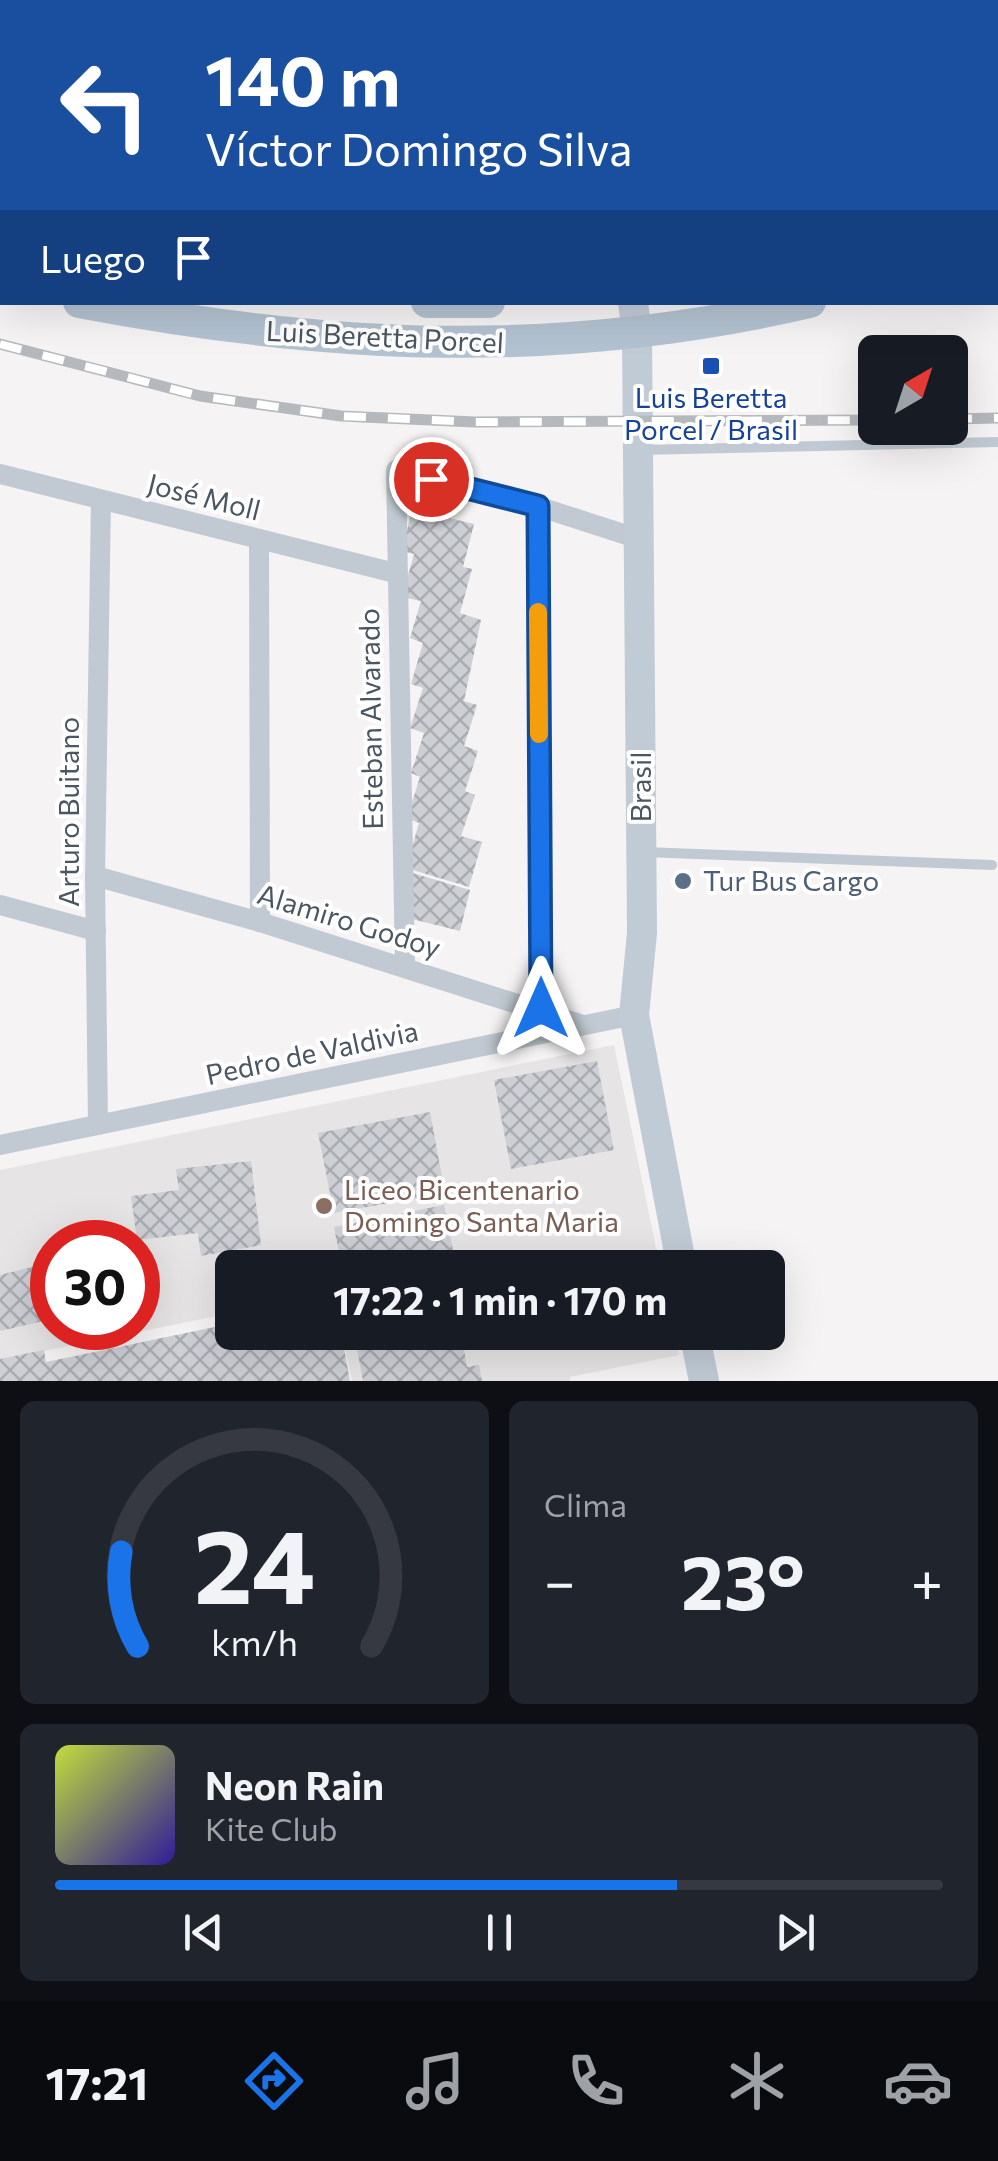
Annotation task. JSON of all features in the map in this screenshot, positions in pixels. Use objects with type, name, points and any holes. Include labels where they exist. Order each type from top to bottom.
[{"type":"main road","name":"Luis Beretta Porcel","points":[[97,305],[233,329],[402,344],[524,344],[635,318],[777,305]]},
{"type":"street","name":"Brasil","points":[[635,318],[642,962],[634,1015],[679,1250]]},
{"type":"street","name":"Esteban Alvarado","points":[[406,966],[395,573],[396,470],[538,506]]},
{"type":"street","name":"José Moll","points":[[0,474],[395,573]]},
{"type":"street","name":"Arturo Buitano","points":[[98,1125],[95,876],[101,500]]},
{"type":"street","points":[[541,1008],[538,506],[639,539]]},
{"type":"street","points":[[259,540],[260,922]]},
{"type":"street","name":"Alamiro Godoy","points":[[95,876],[406,966],[541,1008],[585,1026]]},
{"type":"street","points":[[0,905],[96,930]]},
{"type":"street","name":"Pedro de Valdivia","points":[[0,1145],[634,1015]]},
{"type":"street","points":[[698,1350],[704,1381]]},
{"type":"lane","points":[[638,450],[998,442]]},
{"type":"lane","points":[[641,852],[992,865]]},
{"type":"shaded area","name":"Liceo Bicentenario Domingo Santa Maria","points":[[614,1045],[656,1250],[215,1250],[215,1316],[160,1328],[160,1220],[30,1220],[30,1350],[49,1350],[0,1360],[0,1170]]},
{"type":"shaded area","points":[[346,1350],[678,1350],[679,1355],[570,1377],[570,1381],[352,1381]]},
{"type":"building","points":[[412,509],[474,524],[463,567],[472,569],[460,613],[481,620],[464,701],[477,705],[464,746],[478,751],[465,791],[475,795],[461,836],[482,842],[469,887],[406,868],[419,823],[407,818],[420,777],[411,773],[424,733],[410,728],[423,688],[411,684],[423,643],[410,638],[421,601],[402,597],[414,554],[402,551]]},
{"type":"building","points":[[409,872],[470,890],[460,931],[412,919]]},
{"type":"building","points":[[597,1061],[614,1150],[511,1169],[494,1080]]},
{"type":"building","points":[[430,1112],[445,1193],[334,1213],[318,1133]]},
{"type":"building","points":[[251,1161],[261,1245],[215,1250],[215,1253],[201,1256],[198,1233],[160,1237],[160,1220],[134,1220],[131,1196],[179,1190],[176,1169]]},
{"type":"building","points":[[444,1205],[453,1250],[338,1250],[334,1227]]},
{"type":"building","points":[[30,1268],[30,1324],[0,1331],[0,1275]]},
{"type":"building","points":[[215,1327],[215,1350],[344,1350],[350,1381],[0,1381],[0,1359],[44,1350],[46,1362],[104,1350],[160,1350],[160,1338]]},
{"type":"building","points":[[357,1350],[464,1350],[467,1367],[479,1365],[482,1381],[363,1381]]},
{"type":"railway","points":[[0,344],[200,396],[341,416],[475,422],[858,420]]},
{"type":"railway","points":[[968,419],[998,418]]},
{"type":"slow traffic","points":[[538,612],[539,734]]},
{"type":"place","name":"Luis Beretta Porcel / Brasil","points":[[711,366]]},
{"type":"place","name":"Tur Bus Cargo","points":[[683,881]]},
{"type":"place","name":"Liceo Bicentenario Domingo Santa Maria","points":[[324,1206]]},
{"type":"route","points":[[431,479],[538,506],[541,1008]]}]
